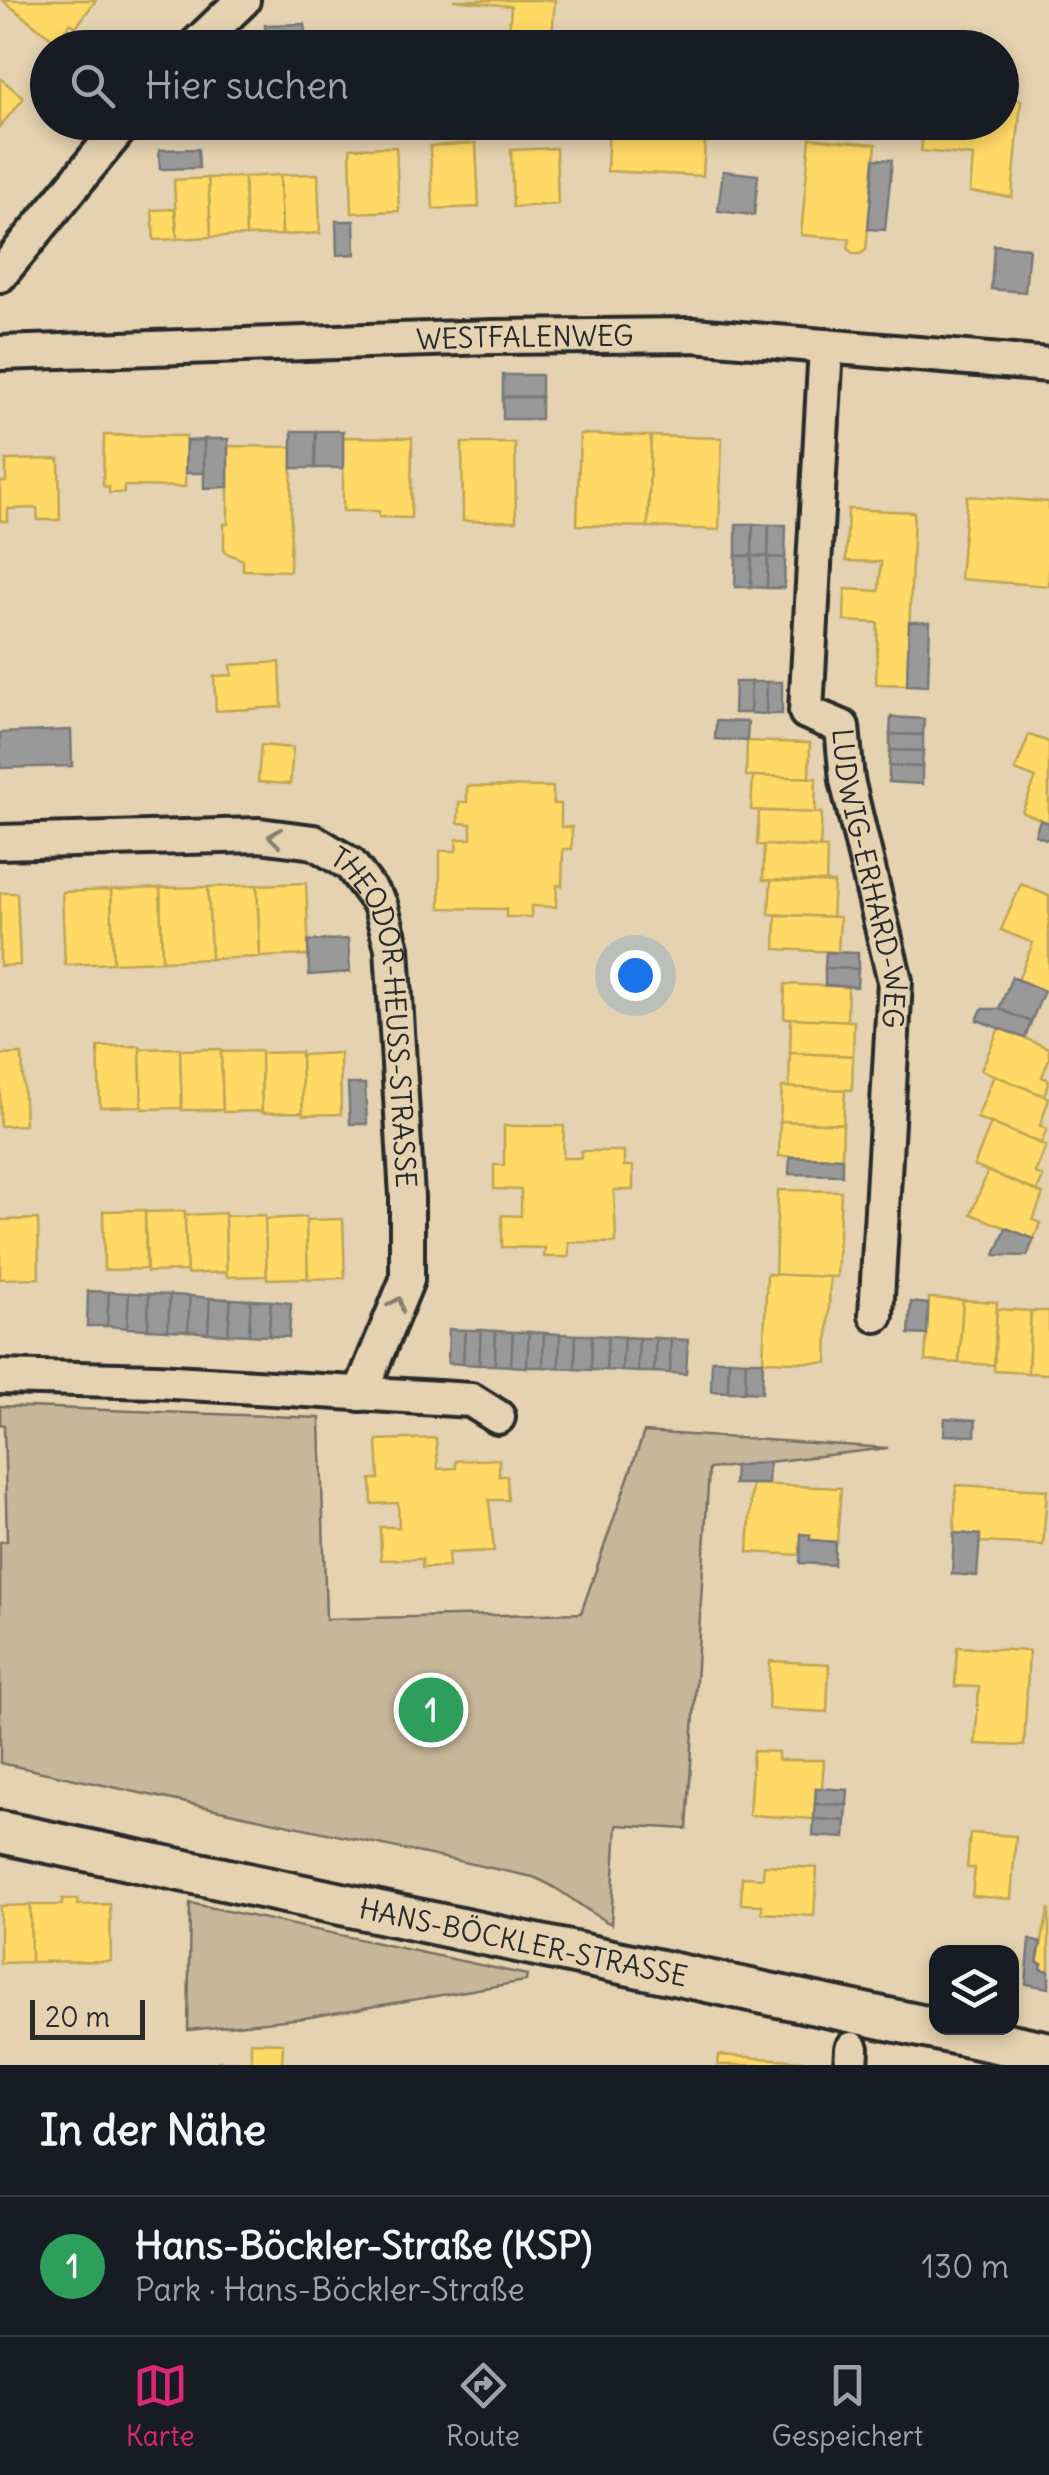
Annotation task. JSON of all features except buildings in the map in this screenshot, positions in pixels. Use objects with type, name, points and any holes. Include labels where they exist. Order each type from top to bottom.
[{"type":"street","points":[[212,30],[244,0]]},
{"type":"street","points":[[0,275],[109,140]]},
{"type":"street","name":"WESTFALENWEG","points":[[0,353],[494,337],[694,335],[1049,365]]},
{"type":"street","name":"LUDWIG-ERHARD-WEG","points":[[826,346],[806,712],[842,728],[847,780],[895,981],[876,1315]]},
{"type":"street","name":"THEODOR-HEUSS-STRASSE","points":[[0,842],[259,835],[314,842],[350,864],[380,904],[392,948],[407,1196],[407,1280],[360,1394]]},
{"type":"street","points":[[0,1377],[471,1400],[498,1417]]},
{"type":"street","name":"HANS-BÖCKLER-STRASSE","points":[[0,1832],[1049,2053]]},
{"type":"shaded area","points":[[0,1406],[320,1418],[326,1619],[581,1613],[644,1432],[888,1448],[709,1469],[687,1829],[617,1825],[611,1924],[533,1877],[0,1763],[0,1542],[7,1541],[4,1425],[0,1424]]},
{"type":"shaded area","points":[[190,1903],[527,1975],[526,1981],[304,2018],[188,2030]]},
{"type":"place","name":"Hans-Böckler-Straße (KSP)","points":[[431,1710]]}]
